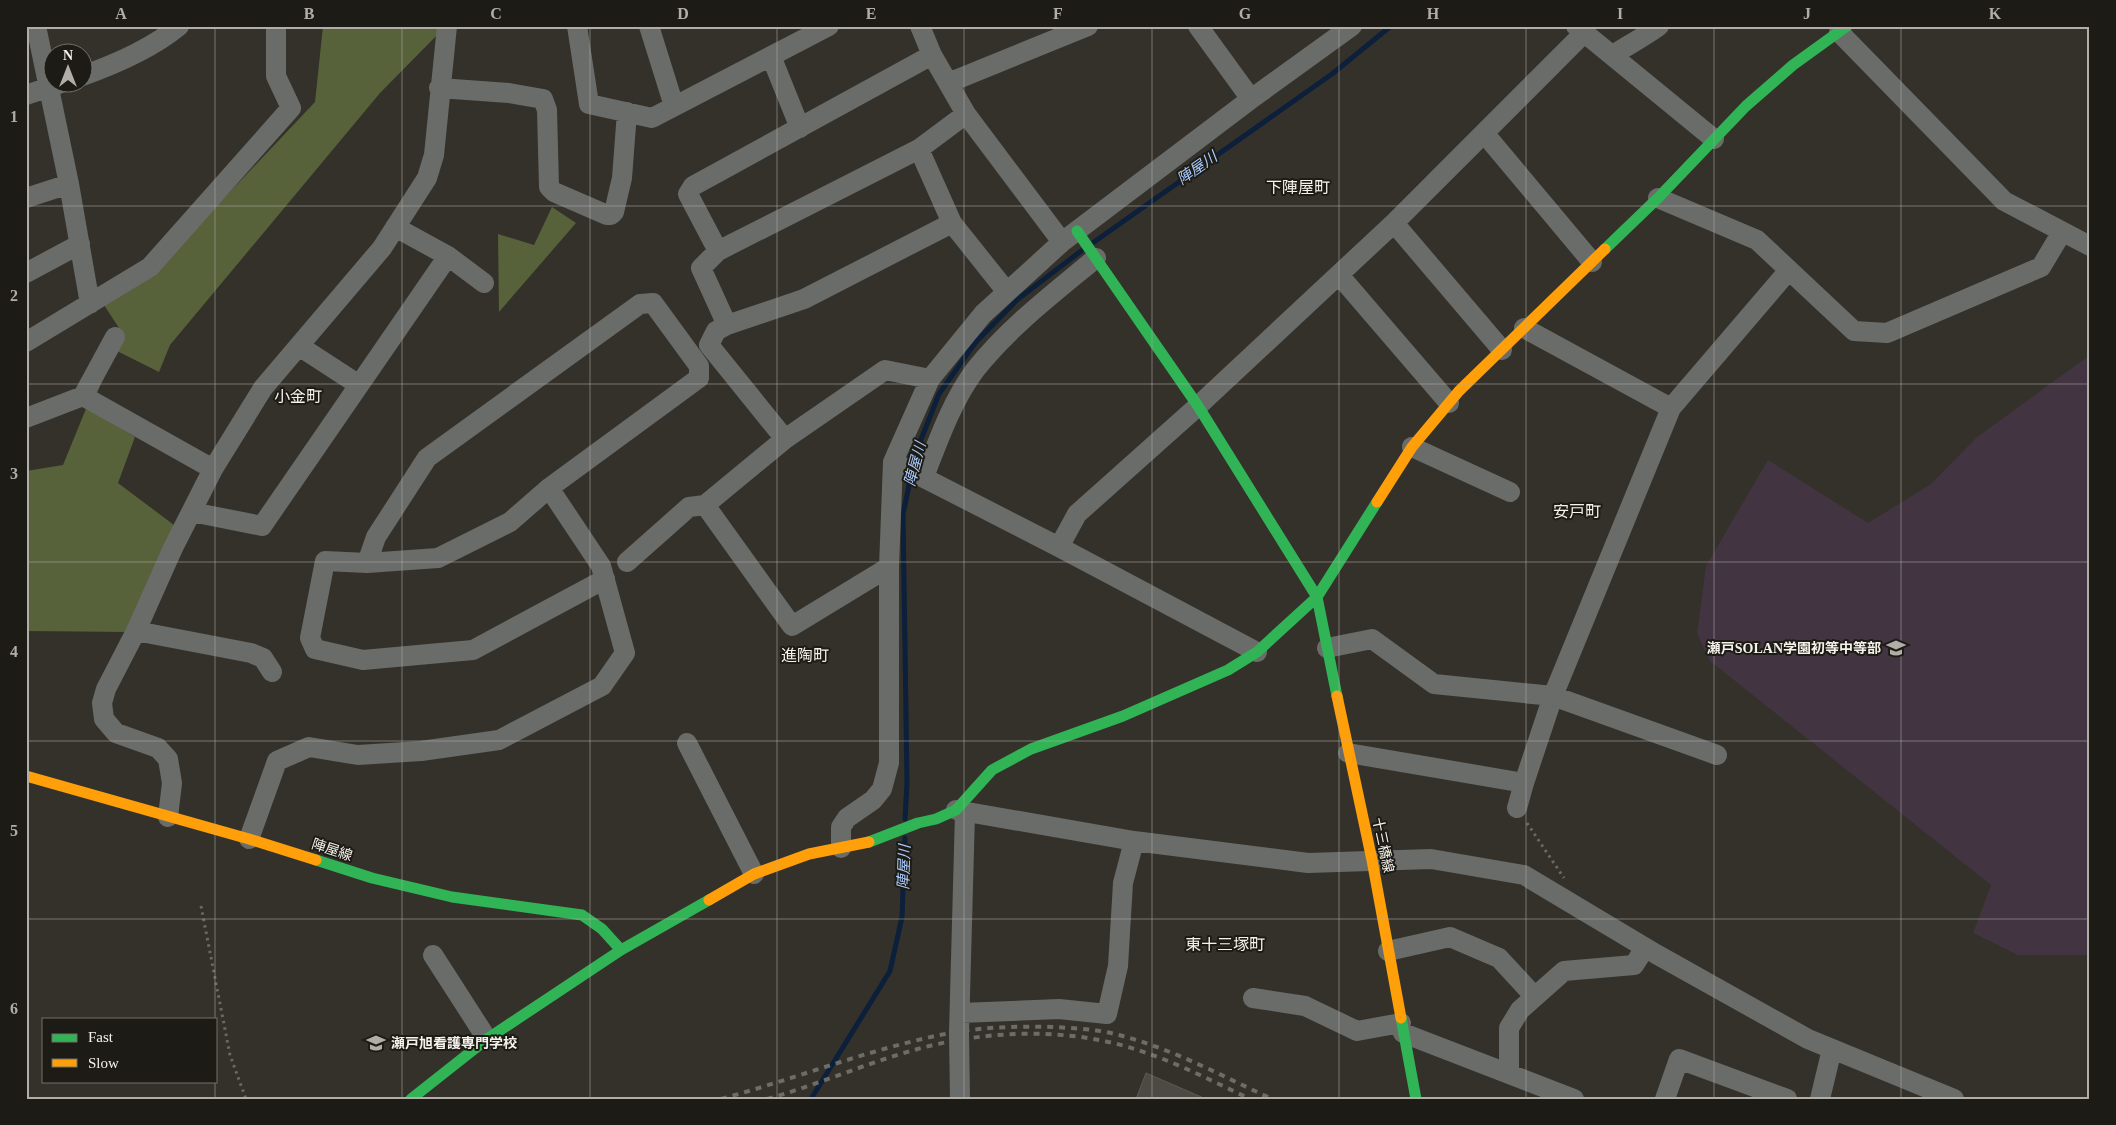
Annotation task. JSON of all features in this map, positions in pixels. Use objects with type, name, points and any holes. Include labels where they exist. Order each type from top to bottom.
[{"type":"street","points":[[36,26],[42,45]]},
{"type":"street","points":[[92,72],[115,64],[168,35],[179,26]]},
{"type":"street","points":[[26,342],[150,267],[291,108],[276,76],[276,26]]},
{"type":"street","points":[[168,817],[172,783],[168,759],[158,748],[116,733],[104,719],[102,703],[106,688],[136,631],[173,548],[213,469],[263,388],[382,248],[427,178],[434,155],[446,26]]},
{"type":"street","points":[[578,26],[589,104],[652,118],[829,26]]},
{"type":"street","points":[[650,26],[674,106]]},
{"type":"street","points":[[920,26],[932,55],[966,114],[1074,237],[1095,257],[1198,406],[1317,598]]},
{"type":"street","points":[[948,83],[1088,26]]},
{"type":"street","points":[[1198,26],[1251,99]]},
{"type":"street","points":[[841,848],[841,827],[847,818],[873,800],[882,789],[889,763],[889,567],[896,464],[930,380],[983,314],[1007,292],[1074,237],[1251,99],[1352,26]]},
{"type":"street","points":[[1612,55],[1632,42],[1646,36],[1659,26]]},
{"type":"street","points":[[1059,547],[1077,514],[1198,406],[1394,223],[1484,133],[1581,29],[1714,139]]},
{"type":"street","points":[[960,1099],[960,812],[992,770],[1032,749],[1123,716],[1228,670],[1257,652],[1317,598],[1412,447],[1449,403],[1658,198],[1746,106],[1786,71],[1843,29],[2004,201],[2090,246]]},
{"type":"street","points":[[718,251],[688,194],[693,186],[932,55]]},
{"type":"street","points":[[771,56],[800,128]]},
{"type":"street","points":[[439,88],[509,93],[543,99],[547,110],[549,187],[554,192],[607,215],[611,215],[614,212],[622,178],[627,112]]},
{"type":"street","points":[[26,95],[42,89]]},
{"type":"street","points":[[56,92],[69,184],[90,304]]},
{"type":"street","points":[[727,325],[701,268],[718,251],[919,149],[966,114]]},
{"type":"street","points":[[1484,133],[1592,262]]},
{"type":"street","points":[[919,149],[952,223],[1007,292]]},
{"type":"street","points":[[26,198],[69,184]]},
{"type":"street","points":[[1658,198],[1758,240],[1854,331],[1887,334],[2041,267],[2062,232]]},
{"type":"street","points":[[785,439],[709,345],[716,331],[727,325],[804,299],[952,223]]},
{"type":"street","points":[[1394,223],[1502,350]]},
{"type":"street","points":[[395,227],[448,256],[484,283]]},
{"type":"street","points":[[26,273],[80,244]]},
{"type":"street","points":[[192,512],[262,526],[448,256]]},
{"type":"street","points":[[921,476],[945,422],[975,371],[1025,316],[1095,257]]},
{"type":"street","points":[[1517,808],[1553,696],[1671,408],[1789,270]]},
{"type":"street","points":[[1339,275],[1449,403]]},
{"type":"street","points":[[366,563],[376,537],[427,458],[640,304],[653,303],[699,366],[698,378],[550,488],[510,522],[438,558],[366,563],[326,561],[310,638],[315,649],[363,660],[473,650],[605,579]]},
{"type":"street","points":[[1524,328],[1671,408]]},
{"type":"street","points":[[26,418],[83,396],[115,337]]},
{"type":"street","points":[[299,346],[359,385]]},
{"type":"street","points":[[627,562],[689,507],[705,505],[785,439],[885,370],[930,380]]},
{"type":"street","points":[[83,396],[213,469]]},
{"type":"street","points":[[1412,447],[1510,492]]},
{"type":"street","points":[[896,464],[1059,547],[1257,652]]},
{"type":"street","points":[[250,839],[277,761],[309,747],[358,755],[421,751],[499,740],[602,686],[625,652],[601,566],[550,488]]},
{"type":"street","points":[[705,505],[792,626],[889,567]]},
{"type":"street","name":"十三橋線","points":[[1317,598],[1348,753],[1372,860],[1416,1099]]},
{"type":"street","points":[[136,631],[251,653],[263,658],[272,672]]},
{"type":"street","points":[[1327,648],[1372,639],[1434,684],[1553,696],[1717,755]]},
{"type":"street","points":[[688,743],[754,874]]},
{"type":"street","points":[[1348,753],[1524,783]]},
{"type":"street","name":"陣屋線","points":[[26,776],[250,839],[390,882],[452,897],[582,915],[602,929],[621,950]]},
{"type":"street","points":[[411,1099],[487,1039],[621,950],[754,874],[809,854],[864,844],[918,823],[960,812],[1134,842],[1308,863],[1431,859],[1524,876],[1646,948],[1808,1039],[1954,1099]]},
{"type":"street","points":[[960,1013],[1059,1009],[1107,1014],[1118,966],[1123,883],[1134,842]]},
{"type":"street","points":[[1388,951],[1450,937],[1499,958],[1535,997]]},
{"type":"street","points":[[1509,1073],[1509,1028],[1520,1010],[1564,971],[1634,965],[1646,948]]},
{"type":"street","points":[[433,955],[487,1039]]},
{"type":"street","points":[[1253,998],[1305,1006],[1358,1031],[1402,1028],[1574,1099]]},
{"type":"street","points":[[1820,1099],[1832,1049]]},
{"type":"street","points":[[1664,1099],[1679,1059],[1787,1099]]},
{"type":"path","points":[[1517,808],[1564,876],[1562,898]]},
{"type":"path","points":[[201,906],[230,1055],[246,1099]]},
{"type":"shaded area","name":"瀬戸SOLAN学園初等中等部","points":[[2090,355],[2090,955],[2018,955],[1973,933],[1991,885],[1710,661],[1697,634],[1706,566],[1768,460],[1868,523],[1931,484],[1977,437]]},
{"type":"green space","points":[[323,26],[446,26],[380,93],[170,345],[159,372],[115,350],[90,410],[135,437],[118,483],[174,525],[127,632],[26,631],[26,471],[63,465],[119,328],[104,305],[157,269],[315,102]]},
{"type":"green space","points":[[552,207],[576,223],[499,312],[498,234],[534,245]]},
{"type":"building","points":[[1146,1073],[1206,1099],[1136,1099]]},
{"type":"waterway","name":"陣屋川","points":[[1094,242],[1332,74],[1391,26]]},
{"type":"waterway","name":"陣屋川","points":[[913,468],[916,452],[939,394],[975,343],[1018,299],[1081,251]]},
{"type":"waterway","name":"陣屋川","points":[[905,819],[907,783],[903,514],[911,476]]},
{"type":"waterway","name":"陣屋川","points":[[811,1099],[890,971],[902,917],[905,838]]},
{"type":"railway","points":[[721,1099],[921,1039],[976,1029],[1001,1027],[1060,1027],[1111,1033],[1159,1048],[1272,1099]]},
{"type":"railway","points":[[767,1099],[914,1050],[966,1039],[993,1035],[1021,1034],[1076,1036],[1128,1047],[1175,1064],[1250,1099]]},
{"type":"traffic: fast","points":[[1605,249],[1658,198],[1746,106],[1793,65],[1847,26]]},
{"type":"traffic: fast","points":[[1077,231],[1198,406],[1317,597],[1337,696]]},
{"type":"traffic: fast","points":[[869,842],[918,823],[936,819],[956,810],[992,770],[1031,749],[1123,716],[1228,670],[1257,652],[1317,597],[1377,502]]},
{"type":"traffic: fast","points":[[316,860],[372,878],[452,897],[582,915],[602,929],[621,950]]},
{"type":"traffic: fast","points":[[411,1099],[487,1039],[621,950],[709,900]]},
{"type":"traffic: fast","points":[[1401,1018],[1416,1099]]},
{"type":"traffic: slow","points":[[1377,502],[1412,447],[1459,391],[1605,249]]},
{"type":"traffic: slow","points":[[1337,696],[1372,860],[1401,1018]]},
{"type":"traffic: slow","points":[[26,776],[249,839],[316,860]]},
{"type":"traffic: slow","points":[[709,900],[754,874],[809,854],[869,842]]},
{"type":"place","name":"瀬戸SOLAN学園初等中等部","points":[[1896,648]]},
{"type":"place","name":"瀬戸旭看護専門学校","points":[[376,1043]]},
{"type":"district","name":"下陣屋町","points":[[1298,187]]},
{"type":"district","name":"小金町","points":[[298,396]]},
{"type":"district","name":"安戸町","points":[[1577,511]]},
{"type":"district","name":"進陶町","points":[[805,655]]},
{"type":"district","name":"東十三塚町","points":[[1225,944]]}]
